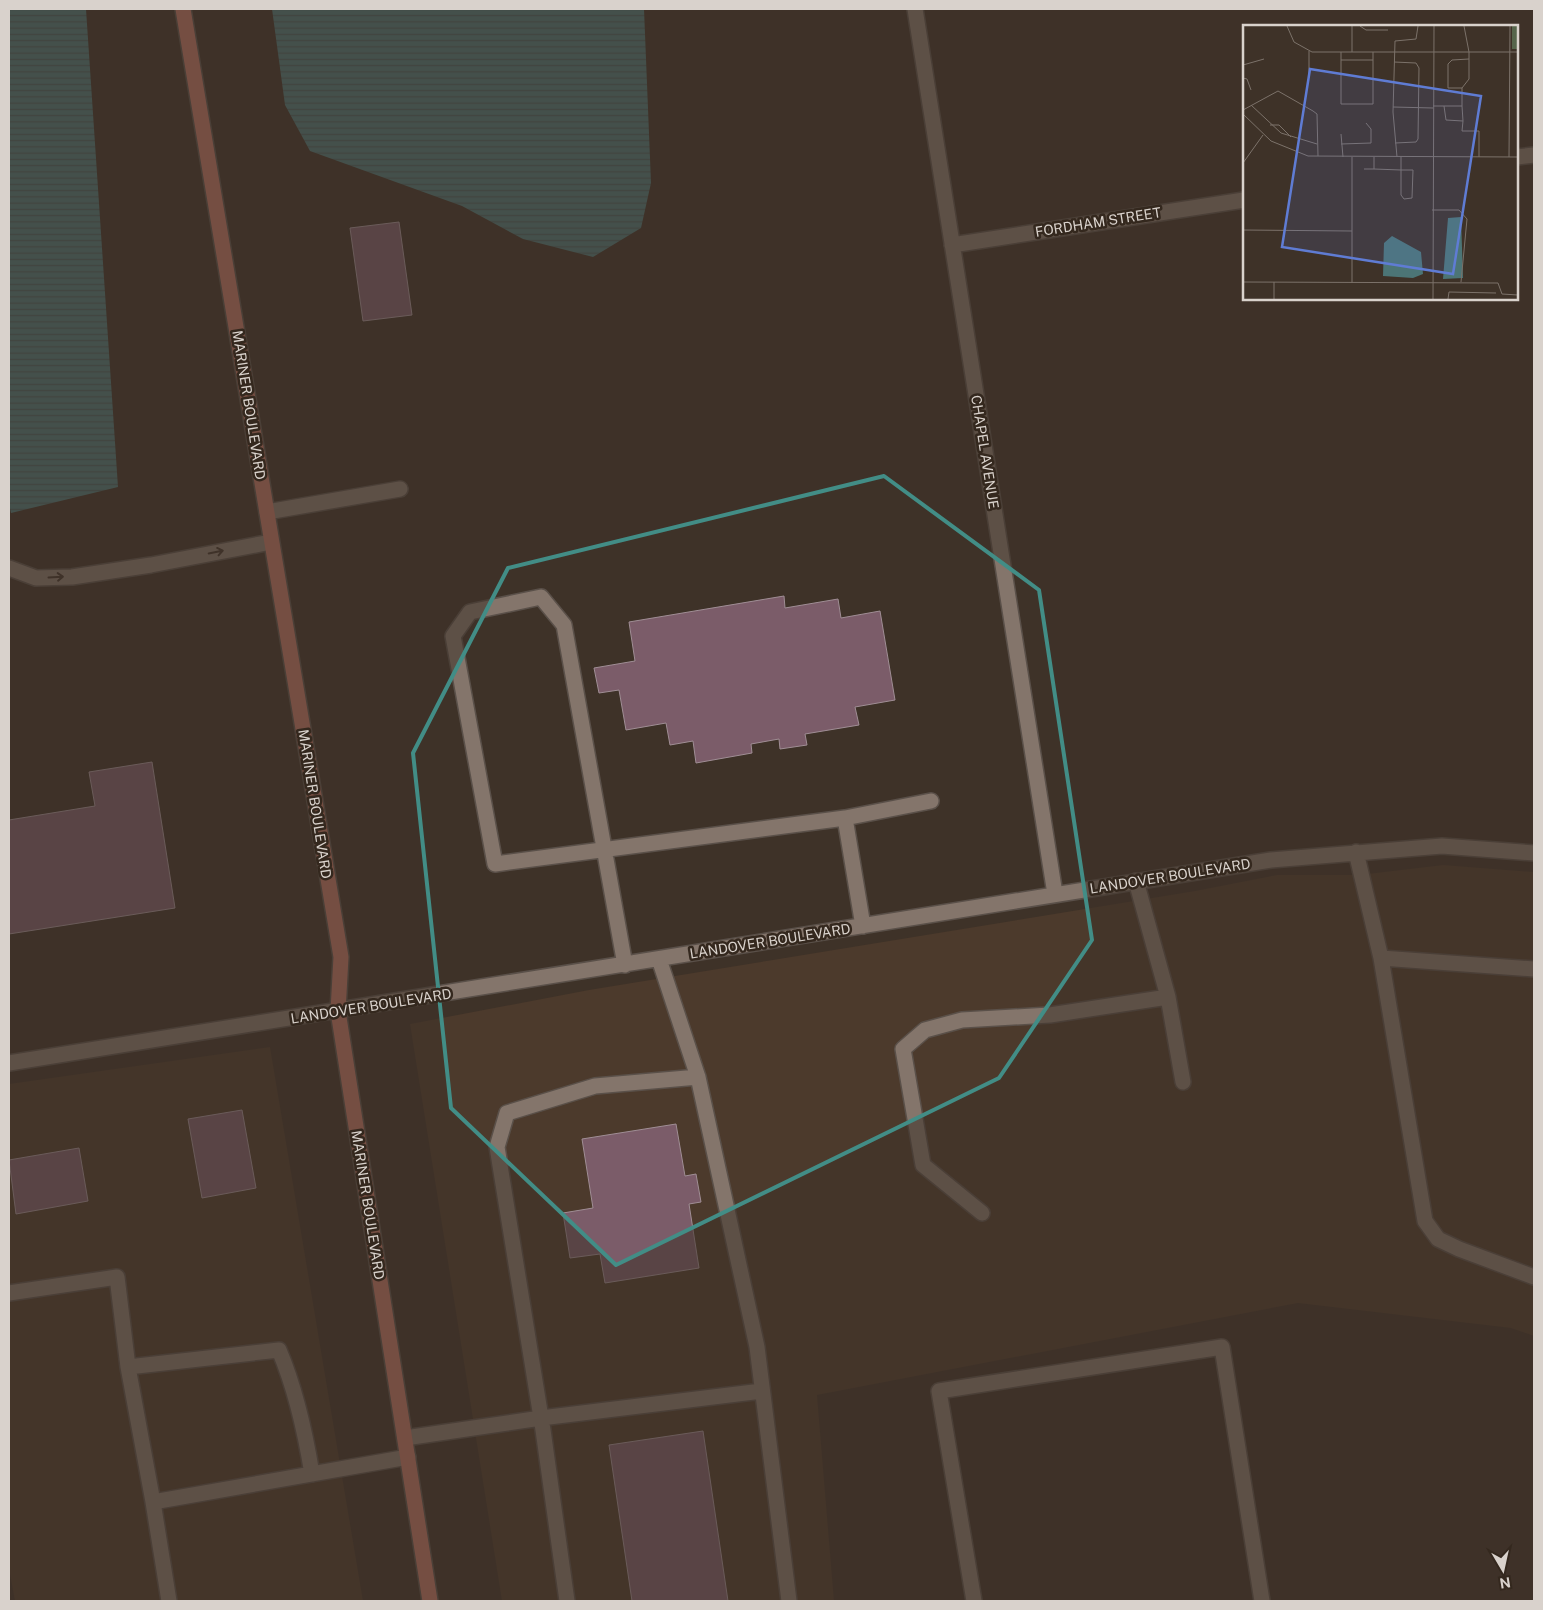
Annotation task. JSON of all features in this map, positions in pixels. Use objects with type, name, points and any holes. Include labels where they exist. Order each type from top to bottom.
[{"type":"main road","name":"MARINER BOULEVARD","points":[[182,9],[340,957],[338,1011],[430,1601]]},
{"type":"street","name":"CHAPEL AVENUE","points":[[915,9],[1055,894]]},
{"type":"street","points":[[1518,157],[1534,155]]},
{"type":"street","name":"FORDHAM STREET","points":[[952,245],[1243,200]]},
{"type":"street","points":[[267,512],[400,489]]},
{"type":"street","points":[[9,568],[36,578],[72,577],[151,565],[271,542]]},
{"type":"street","points":[[625,965],[605,849],[564,626],[541,597],[470,612],[453,636],[495,864],[605,849],[846,818],[931,801]]},
{"type":"street","points":[[846,818],[863,926]]},
{"type":"street","name":"LANDOVER BOULEVARD","points":[[9,1063],[1271,860],[1442,846],[1534,853]]},
{"type":"street","points":[[1356,852],[1381,958],[1425,1221],[1438,1239],[1534,1277]]},
{"type":"street","points":[[1136,881],[1168,997],[1183,1082]]},
{"type":"street","points":[[1381,958],[1534,968]]},
{"type":"street","points":[[659,959],[698,1077],[757,1347],[789,1601]]},
{"type":"street","points":[[982,1214],[923,1165],[903,1049],[925,1030],[962,1020],[1050,1015],[1168,997]]},
{"type":"street","points":[[567,1601],[541,1418],[497,1147],[507,1113],[595,1086],[698,1077]]},
{"type":"street","points":[[9,1293],[117,1277],[128,1367],[169,1601]]},
{"type":"street","points":[[974,1601],[939,1391],[1222,1348],[1262,1601]]},
{"type":"street","points":[[128,1367],[279,1350],[292,1382],[303,1424],[312,1474]]},
{"type":"street","points":[[405,1438],[541,1418],[762,1391]]},
{"type":"street","points":[[153,1502],[408,1457]]},
{"type":"highlighted area","points":[[884,476],[1039,590],[1092,940],[999,1078],[616,1265],[451,1108],[413,753],[508,568]]},
{"type":"shaded area","points":[[1443,865],[1534,872],[1534,1336],[1511,1328],[1298,1303],[817,1395],[834,1601],[502,1601],[410,1024],[589,990],[1195,891],[1277,875],[1359,875]]},
{"type":"shaded area","points":[[270,1047],[363,1601],[15,1601],[9,1569],[9,1084]]},
{"type":"water","points":[[9,9],[86,9],[118,487],[11,513],[9,504]]},
{"type":"water","points":[[272,9],[644,9],[651,183],[641,228],[593,257],[523,239],[462,206],[310,151],[285,105]]},
{"type":"building","points":[[399,222],[412,315],[363,321],[350,228]]},
{"type":"building","points":[[784,596],[785,608],[838,599],[841,618],[880,611],[895,700],[855,707],[859,725],[805,734],[807,745],[780,749],[779,739],[751,744],[752,753],[696,763],[693,741],[670,745],[666,723],[626,730],[619,690],[599,693],[594,668],[635,661],[629,622]]},
{"type":"building","points":[[152,762],[175,908],[9,934],[9,820],[95,806],[89,772]]},
{"type":"building","points":[[242,1110],[256,1188],[202,1198],[188,1119]]},
{"type":"building","points":[[676,1124],[685,1176],[696,1174],[701,1202],[689,1204],[699,1268],[605,1283],[600,1254],[570,1258],[563,1213],[593,1208],[582,1139]]},
{"type":"building","points":[[79,1148],[88,1201],[16,1214],[9,1160]]},
{"type":"building","points":[[703,1431],[728,1601],[632,1601],[609,1445]]}]
